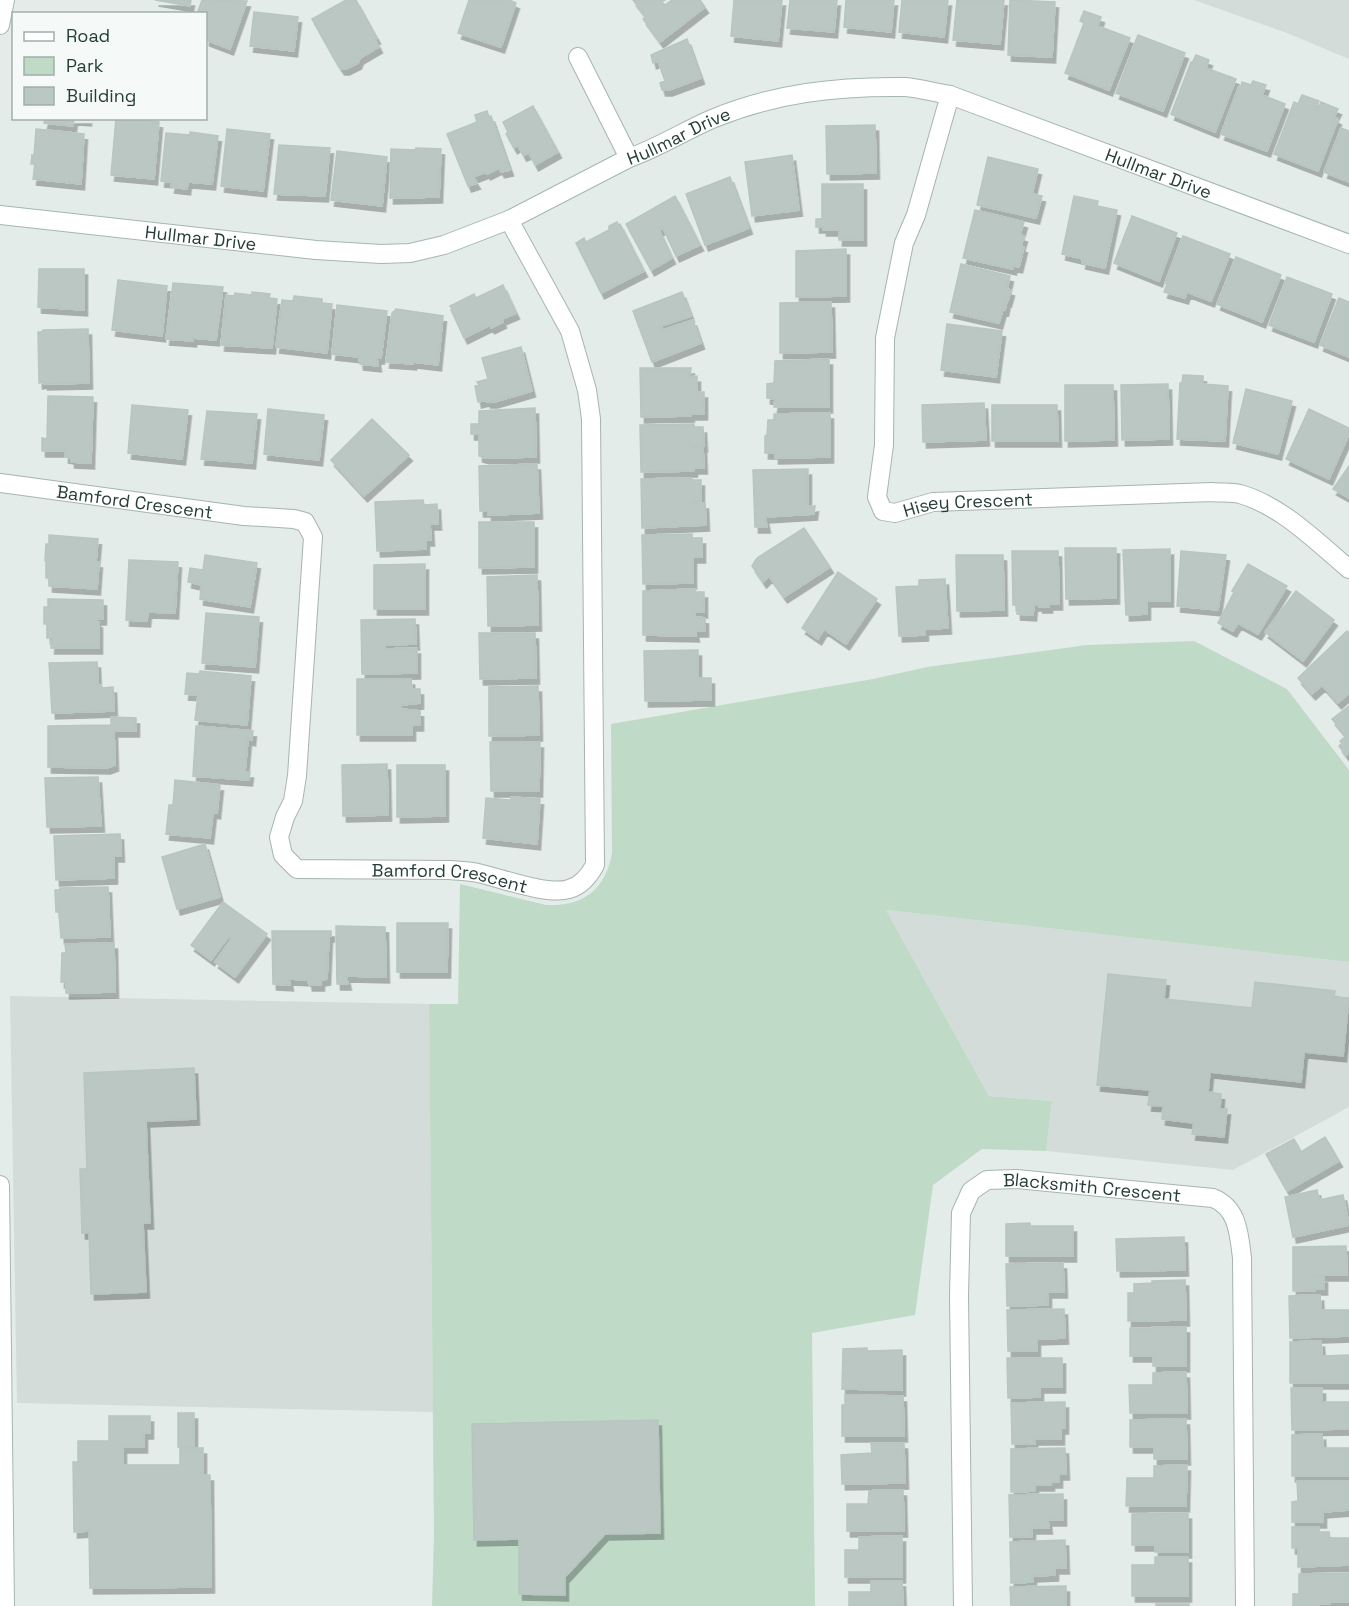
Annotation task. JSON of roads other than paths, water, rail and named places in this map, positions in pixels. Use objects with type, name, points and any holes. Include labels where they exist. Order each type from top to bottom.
[{"type":"street","points":[[0,25],[5,0]]},
{"type":"street","points":[[578,57],[629,158]]},
{"type":"street","name":"Hullmar Drive","points":[[0,215],[316,250],[381,254],[410,253],[444,244],[509,220],[629,158],[711,120],[768,99],[844,88],[904,87],[950,95],[1349,244]]},
{"type":"street","name":"Hisey Crescent","points":[[950,95],[916,215],[904,243],[885,338],[884,446],[877,497],[883,511],[895,513],[933,502],[1212,492],[1240,494],[1268,506],[1349,569]]},
{"type":"street","name":"Bamford Crescent","points":[[0,483],[305,522],[313,537],[297,776],[293,801],[279,837],[283,855],[297,869],[450,870],[474,872],[549,891],[568,890],[574,887],[590,875],[595,864],[591,419],[587,390],[570,331],[509,220]]},
{"type":"street","name":"Blacksmith Crescent","points":[[963,1606],[959,1296],[961,1213],[971,1191],[987,1180],[1016,1179],[1213,1198],[1233,1214],[1242,1258],[1245,1606]]},
{"type":"street","points":[[0,1185],[5,1606]]}]
